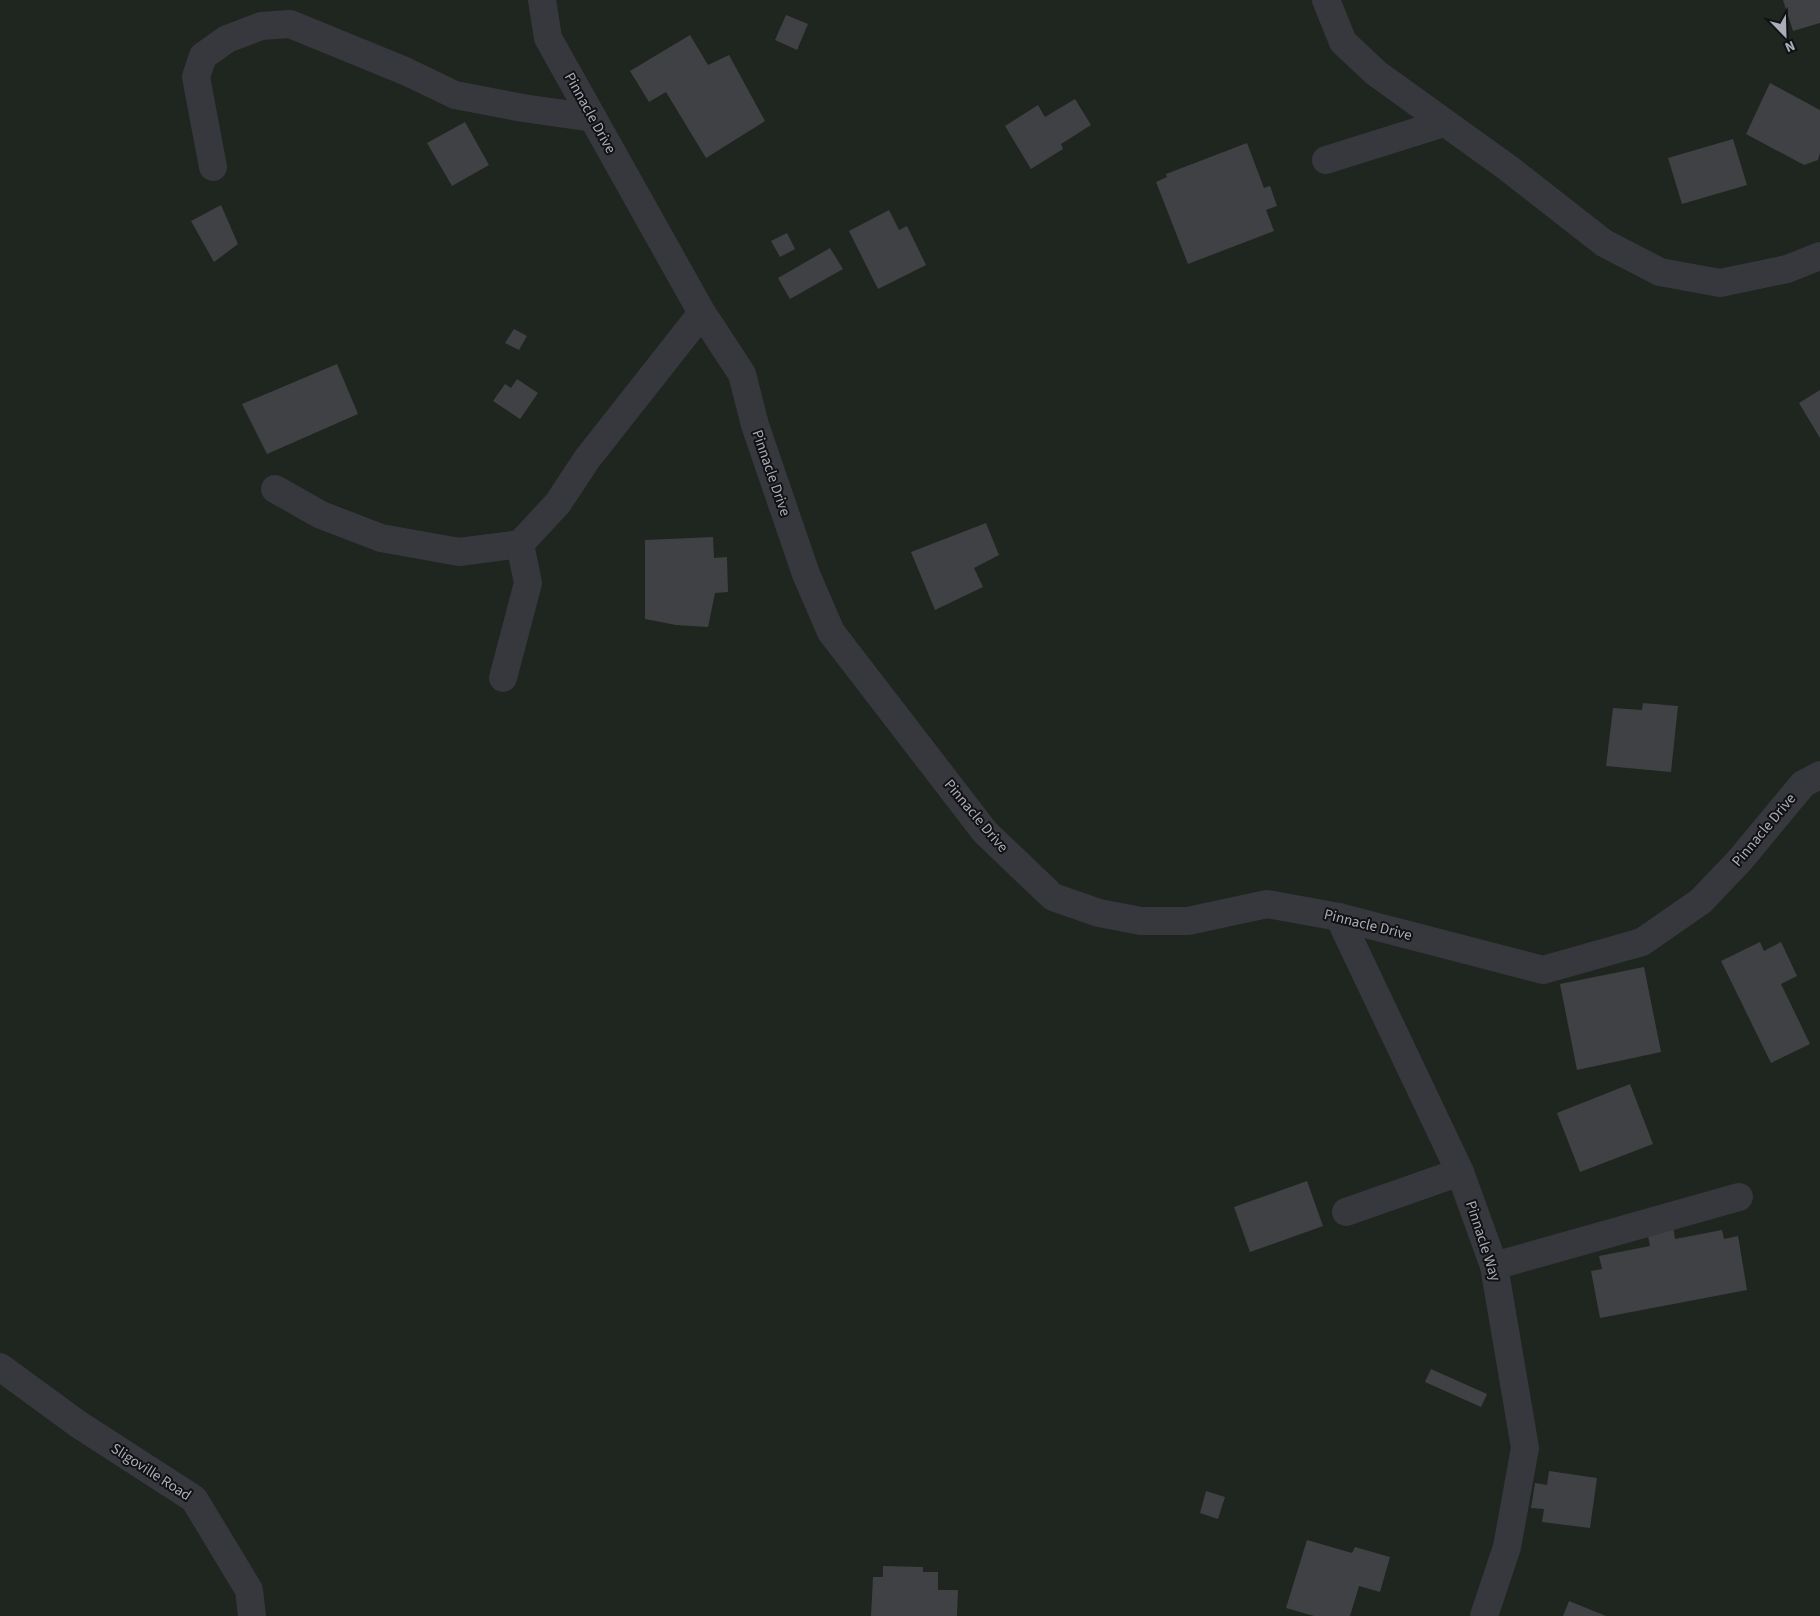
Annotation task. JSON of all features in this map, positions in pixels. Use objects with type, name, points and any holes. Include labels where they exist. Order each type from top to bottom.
[{"type":"street","name":"Pinnacle Drive","points":[[542,0],[548,38],[702,313],[742,374],[755,425],[806,574],[831,632],[986,832],[1052,897],[1098,914],[1141,921],[1188,921],[1267,904],[1339,917],[1543,970],[1642,942],[1701,901],[1740,860],[1803,784],[1820,775]]},
{"type":"street","points":[[1326,0],[1343,42],[1376,73],[1508,168],[1604,243],[1660,272],[1720,283],[1786,269],[1820,256]]},
{"type":"street","points":[[213,167],[196,77],[203,56],[227,39],[261,26],[290,24],[405,71],[455,96],[593,118]]},
{"type":"street","points":[[1326,160],[1444,122]]},
{"type":"street","points":[[275,489],[321,515],[382,538],[459,552],[520,544],[558,503],[587,459],[702,313]]},
{"type":"street","points":[[503,678],[528,583],[520,544]]},
{"type":"street","name":"Pinnacle Way","points":[[1339,917],[1460,1172],[1494,1266],[1524,1448],[1507,1548],[1484,1616]]},
{"type":"street","points":[[1346,1212],[1460,1172]]},
{"type":"street","points":[[1494,1266],[1739,1197]]},
{"type":"street","name":"Sligoville Road","points":[[0,1367],[78,1424],[194,1499],[250,1590],[252,1616]]},
{"type":"shaded area","points":[[0,0],[1820,0],[1820,1616],[0,1616]]},
{"type":"building","points":[[1783,0],[1820,0],[1820,23],[1793,31]]},
{"type":"building","points":[[786,15],[808,24],[797,50],[775,40]]},
{"type":"building","points":[[690,35],[708,65],[729,55],[765,121],[706,158],[666,92],[649,102],[630,71]]},
{"type":"building","points":[[1770,83],[1820,110],[1820,153],[1818,160],[1804,165],[1746,134]]},
{"type":"building","points":[[1075,99],[1091,125],[1061,144],[1063,149],[1031,169],[1005,126],[1038,105],[1045,117]]},
{"type":"building","points":[[465,122],[489,165],[452,186],[427,143]]},
{"type":"building","points":[[1733,139],[1747,185],[1682,204],[1668,158]]},
{"type":"building","points":[[1247,143],[1264,188],[1270,186],[1277,206],[1266,210],[1274,231],[1188,264],[1156,182],[1167,177],[1166,174]]},
{"type":"building","points":[[221,205],[238,244],[214,262],[191,221]]},
{"type":"building","points":[[889,210],[899,230],[907,226],[926,265],[878,289],[849,231]]},
{"type":"building","points":[[787,233],[795,249],[780,257],[771,241]]},
{"type":"building","points":[[830,248],[843,269],[790,299],[778,278]]},
{"type":"building","points":[[514,329],[527,336],[519,350],[505,343]]},
{"type":"building","points":[[337,364],[358,414],[267,454],[242,404]]},
{"type":"building","points":[[517,379],[538,393],[520,419],[493,401],[505,384],[511,388]]},
{"type":"building","points":[[1820,390],[1820,438],[1799,403]]},
{"type":"building","points":[[986,523],[999,555],[974,568],[983,587],[935,610],[911,552]]},
{"type":"building","points":[[713,537],[714,558],[727,557],[728,592],[715,593],[708,627],[676,625],[645,619],[645,540]]},
{"type":"building","points":[[1643,703],[1678,706],[1671,772],[1606,766],[1613,708],[1642,710]]},
{"type":"building","points":[[1760,942],[1764,951],[1781,942],[1797,976],[1781,984],[1810,1044],[1771,1063],[1721,961]]},
{"type":"building","points":[[1644,967],[1661,1052],[1577,1070],[1560,984]]},
{"type":"building","points":[[1630,1084],[1653,1144],[1580,1172],[1557,1113]]},
{"type":"building","points":[[1307,1181],[1323,1226],[1250,1252],[1234,1207]]},
{"type":"building","points":[[1673,1226],[1675,1239],[1722,1230],[1724,1239],[1738,1236],[1747,1290],[1600,1318],[1591,1271],[1602,1269],[1599,1256],[1650,1246],[1647,1231]]},
{"type":"building","points":[[1431,1369],[1487,1394],[1481,1407],[1425,1382]]},
{"type":"building","points":[[1549,1471],[1597,1478],[1590,1528],[1542,1522],[1544,1509],[1531,1508],[1535,1483],[1547,1485]]},
{"type":"building","points":[[1206,1491],[1225,1497],[1218,1519],[1200,1513]]},
{"type":"building","points":[[1307,1540],[1352,1553],[1355,1547],[1390,1557],[1380,1592],[1359,1586],[1350,1616],[1314,1616],[1286,1608]]},
{"type":"building","points":[[883,1566],[923,1567],[923,1572],[938,1572],[938,1590],[958,1590],[957,1616],[871,1616],[873,1577],[883,1577]]},
{"type":"building","points":[[1569,1601],[1606,1616],[1563,1616]]}]
